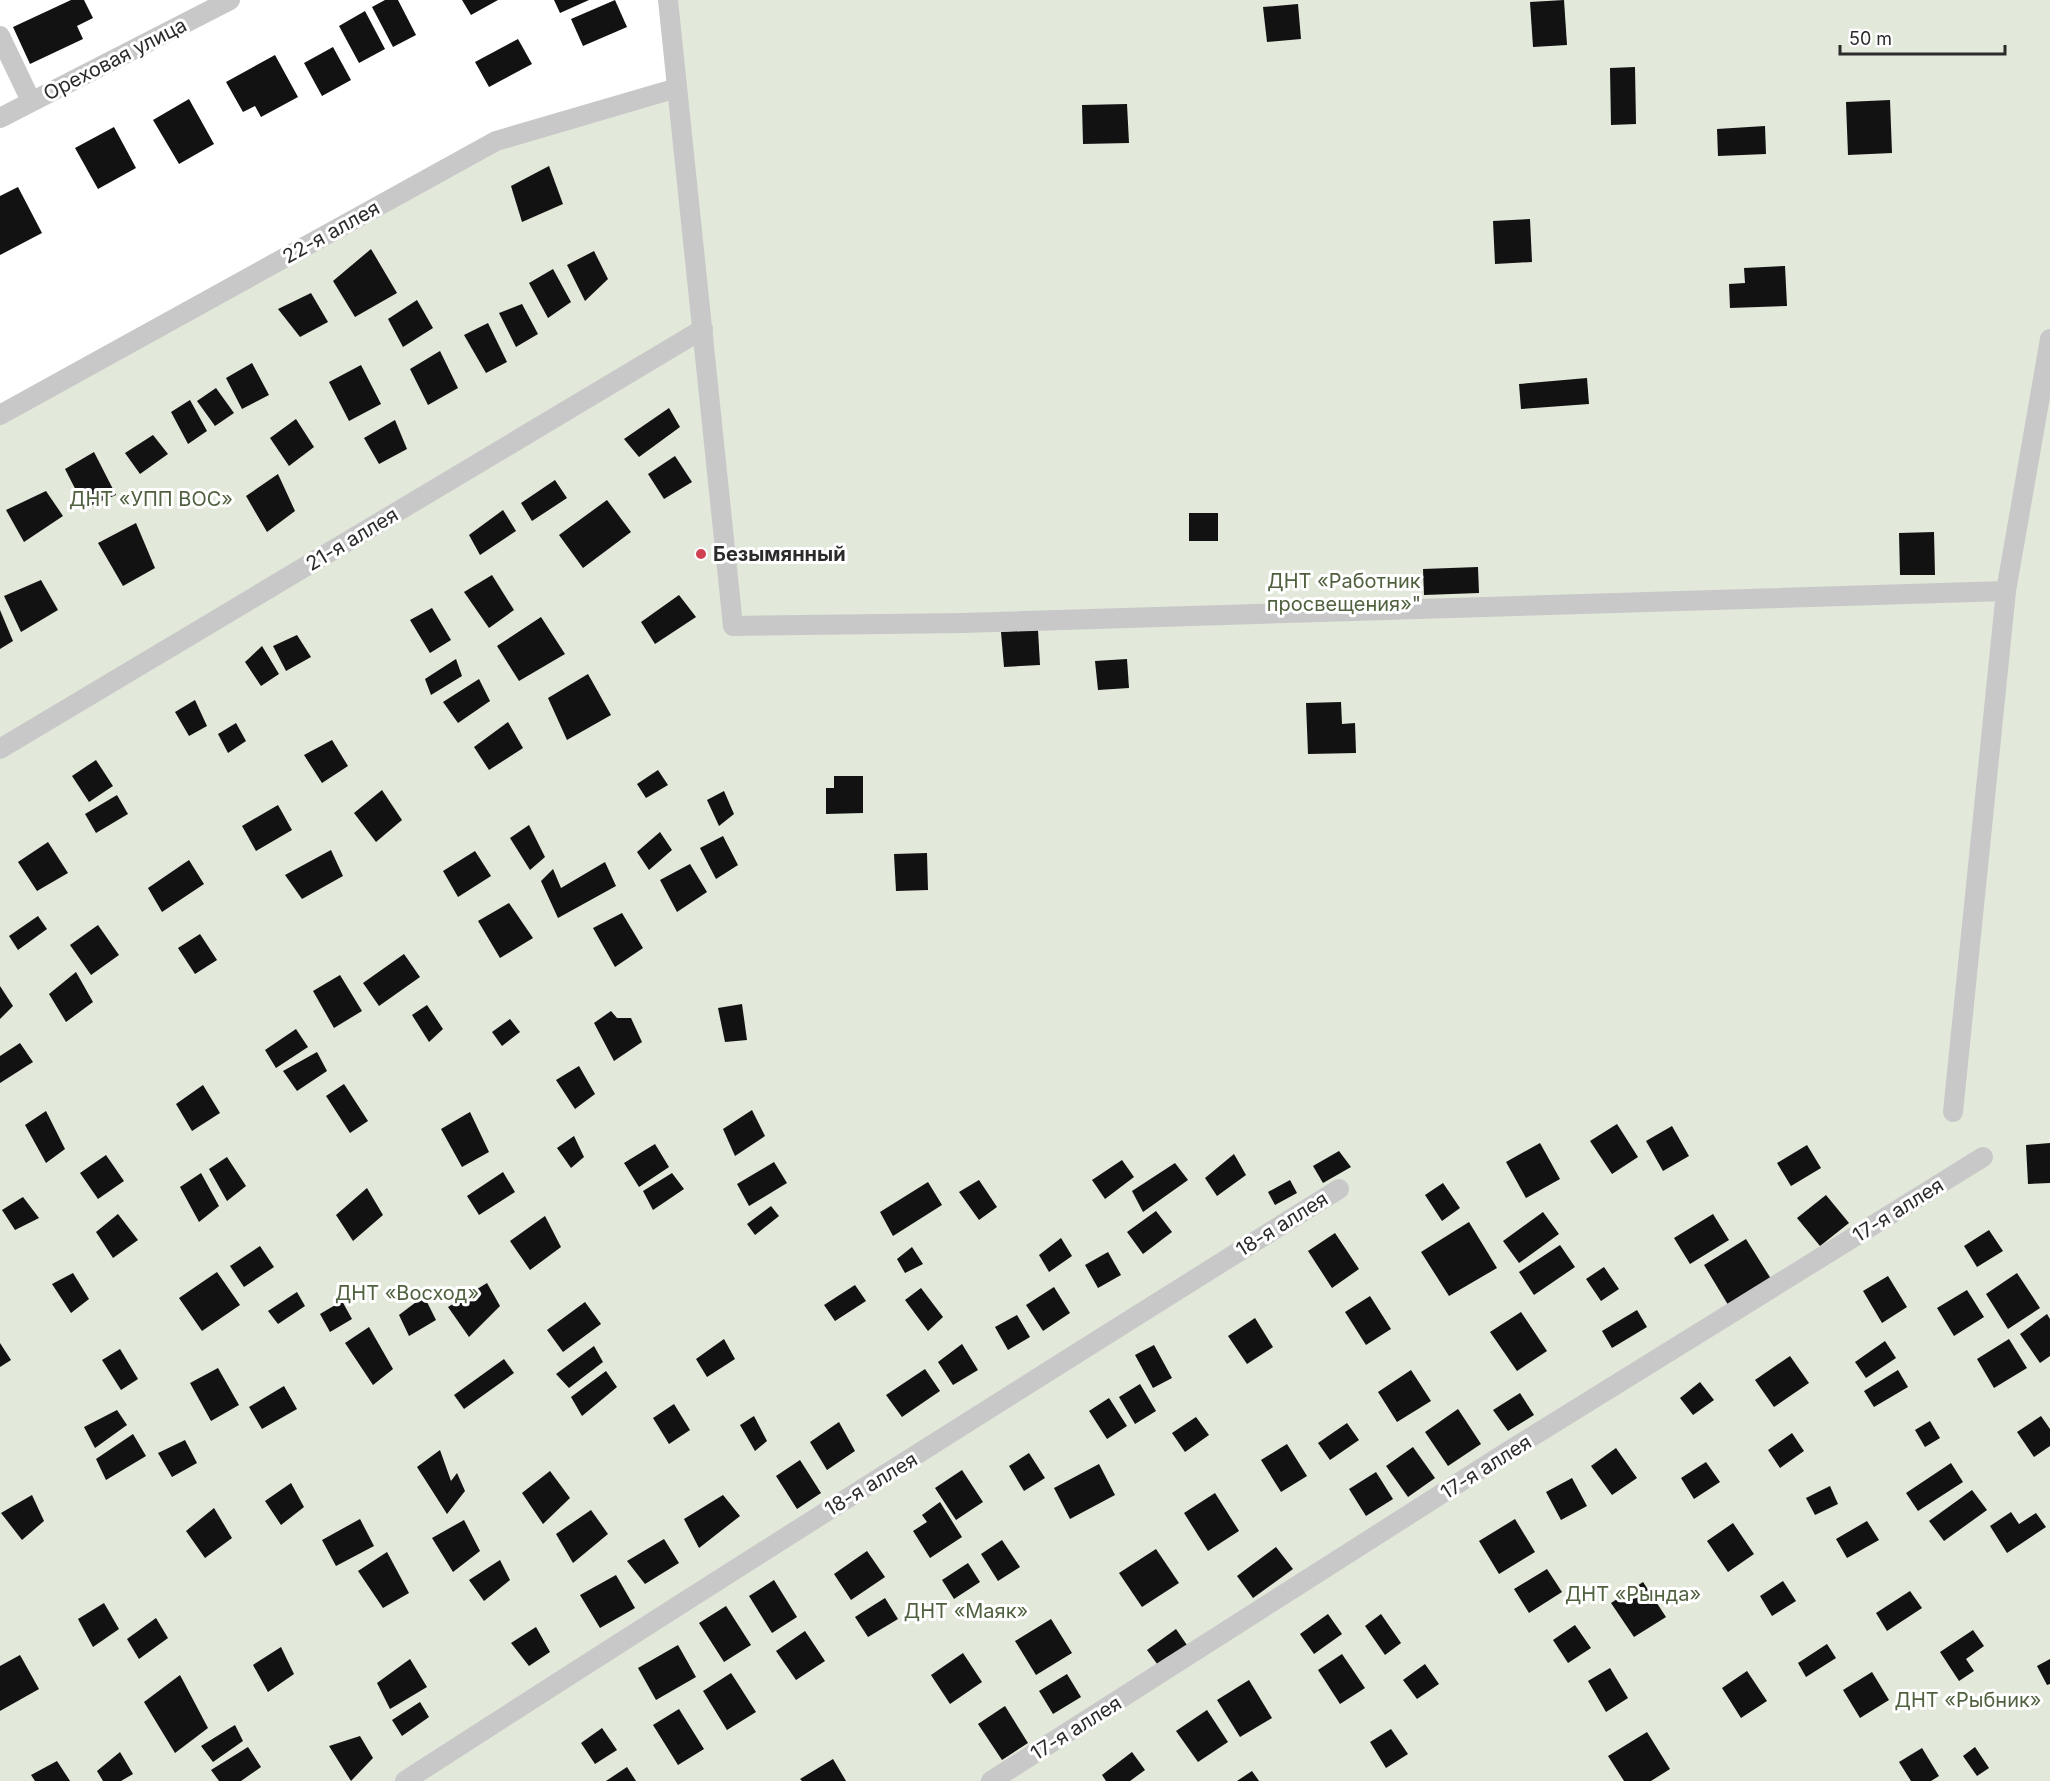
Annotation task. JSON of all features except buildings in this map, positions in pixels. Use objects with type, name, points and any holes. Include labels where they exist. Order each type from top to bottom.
[{"type":"street","name":"Ореховая улица","points":[[0,118],[230,0]]},
{"type":"street","points":[[668,0],[733,626],[963,623],[2006,591]]},
{"type":"street","points":[[0,36],[32,101]]},
{"type":"street","name":"22-я аллея","points":[[0,415],[496,141],[677,88]]},
{"type":"street","name":"21-я аллея","points":[[0,749],[703,329]]},
{"type":"street","points":[[1953,1112],[2006,591],[2050,339]]},
{"type":"street","name":"17-я аллея","points":[[991,1781],[1504,1454],[1983,1157]]},
{"type":"street","name":"18-я аллея","points":[[410,1780],[781,1539],[967,1425],[1339,1189]]},
{"type":"green space","points":[[677,0],[2050,0],[2050,1781],[0,1781],[0,415],[496,141],[685,79]]},
{"type":"place","name":"Безымянный","points":[[701,554]]},
{"type":"park label","name":"ДНТ «УПП ВОС»","points":[[151,499]]},
{"type":"park label","name":"ДНТ «Работник просвещения»\"","points":[[1344,592]]},
{"type":"park label","name":"ДНТ «Восход»","points":[[407,1293]]},
{"type":"park label","name":"ДНТ «Рында»","points":[[1633,1594]]},
{"type":"park label","name":"ДНТ «Маяк»","points":[[966,1611]]},
{"type":"park label","name":"ДНТ «Рыбник»","points":[[1968,1700]]}]
